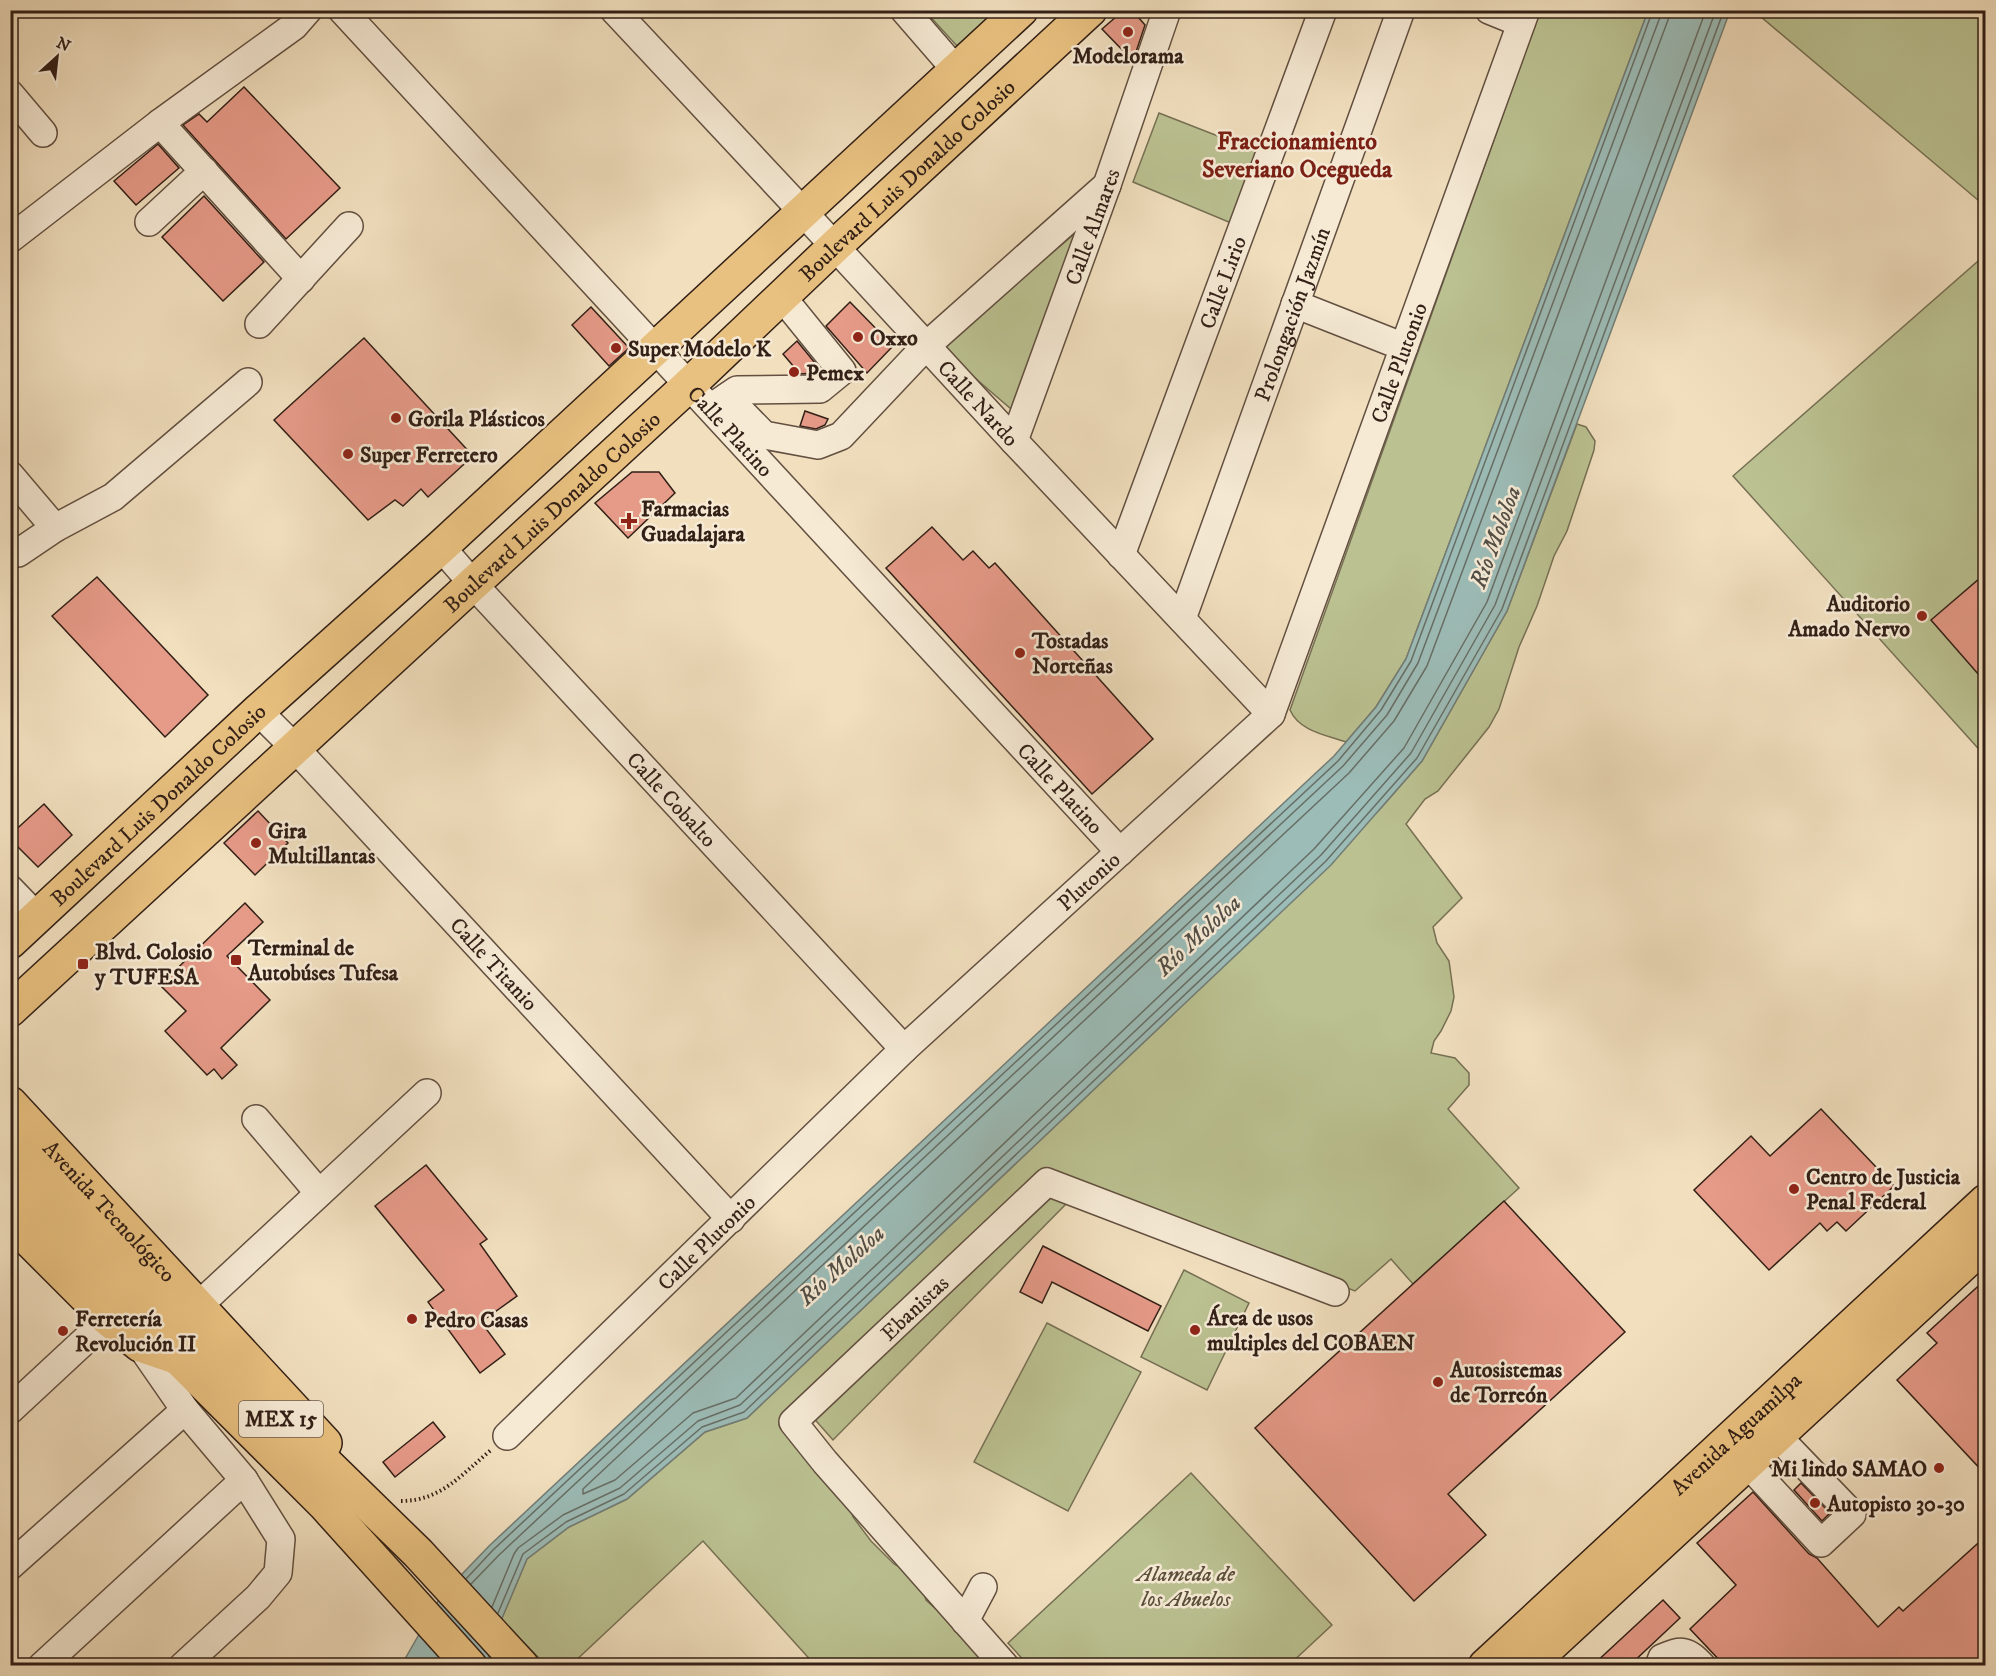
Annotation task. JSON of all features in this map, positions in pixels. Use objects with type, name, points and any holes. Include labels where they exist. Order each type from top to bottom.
[{"type":"main road","name":"Boulevard Luis Donaldo Colosio","points":[[10,942],[1021,10]]},
{"type":"main road","name":"Boulevard Luis Donaldo Colosio","points":[[10,1010],[690,384],[1090,10]]},
{"type":"main road","points":[[125,835],[158,874]]},
{"type":"main road","name":"Avenida Tecnológico","points":[[10,1103],[351,1471],[373,1510]]},
{"type":"main road","name":"Avenida Tecnológico","points":[[10,1143],[141,1287],[248,1387],[418,1553],[519,1662]]},
{"type":"main road","name":"MEX 15","points":[[10,1179],[124,1304],[324,1504],[470,1665]]},
{"type":"main road","name":"Avenida Aguamilpa","points":[[1515,1661],[1986,1201]]},
{"type":"main road","points":[[10,1221],[108,1319],[140,1345],[178,1358]]},
{"type":"main road","name":"Avenida Aguamilpa","points":[[1515,1661],[1747,1463],[1986,1243]]},
{"type":"street","points":[[10,239],[160,123],[294,26],[308,10]]},
{"type":"street","name":"Calle Platino","points":[[342,10],[690,384],[719,402],[1120,852]]},
{"type":"street","name":"Calle Nardo","points":[[614,10],[1014,441],[1272,714]]},
{"type":"street","points":[[904,10],[956,70]]},
{"type":"street","name":"Calle Almares","points":[[1014,441],[1107,185],[1167,10]]},
{"type":"street","name":"Calle Lirio","points":[[1121,555],[1323,10]]},
{"type":"street","name":"Prolongación Jazmín","points":[[1182,619],[1401,10]]},
{"type":"street","points":[[1489,10],[1524,17]]},
{"type":"street","name":"Calle Plutonio","points":[[1272,714],[1524,17]]},
{"type":"street","points":[[10,94],[43,133]]},
{"type":"street","points":[[160,123],[301,279]]},
{"type":"street","points":[[149,222],[204,171]]},
{"type":"street","points":[[782,297],[842,371],[820,389],[737,390],[719,402],[764,435],[818,445],[841,436],[926,346],[1107,185]]},
{"type":"street","points":[[259,324],[349,226]]},
{"type":"street","points":[[1295,304],[1404,347]]},
{"type":"street","points":[[10,554],[18,553],[55,528],[113,497],[248,382]]},
{"type":"street","points":[[10,475],[55,528]]},
{"type":"street","name":"Calle Cobalto","points":[[441,547],[904,1049]]},
{"type":"street","name":"Calle Titanio","points":[[258,711],[294,747],[730,1219]]},
{"type":"street","name":"Plutonio","points":[[904,1049],[1272,714]]},
{"type":"street","points":[[10,889],[37,917]]},
{"type":"street","name":"Calle Plutonio","points":[[507,1436],[904,1049]]},
{"type":"street","points":[[199,1305],[426,1093]]},
{"type":"street","points":[[256,1119],[319,1193]]},
{"type":"street","name":"Ebanistas","points":[[1005,1665],[825,1462],[793,1422],[1047,1182],[1335,1292]]},
{"type":"street","points":[[10,1410],[108,1319]]},
{"type":"street","points":[[140,1345],[185,1410],[244,1480],[281,1539],[278,1573],[194,1661]]},
{"type":"street","points":[[10,1566],[185,1410]]},
{"type":"street","points":[[1747,1463],[1821,1543],[1829,1536],[1852,1515],[1777,1436]]},
{"type":"street","points":[[42,1665],[244,1480]]},
{"type":"street","points":[[965,1621],[983,1587]]},
{"type":"street","points":[[1659,1665],[1662,1658],[1677,1651],[1691,1654],[1702,1665]]},
{"type":"green space","points":[[925,11],[996,11],[957,46]]},
{"type":"green space","points":[[1540,11],[1648,11],[1406,659],[1376,707],[1346,742],[1306,728],[1290,710]]},
{"type":"green space","points":[[1754,11],[1985,11],[1985,206]]},
{"type":"green space","points":[[1159,113],[1269,156],[1243,228],[1133,182]]},
{"type":"green space","points":[[1086,224],[1018,415],[940,348]]},
{"type":"green space","name":"Auditorio Amado Nervo","points":[[1985,255],[1985,756],[1733,476]]},
{"type":"green space","points":[[1577,424],[1586,427],[1595,441],[1594,450],[1567,531],[1554,556],[1537,606],[1519,647],[1499,709],[1489,727],[1438,791],[1425,799],[1406,824],[1462,898],[1433,927],[1437,943],[1449,961],[1454,997],[1451,1011],[1434,1041],[1431,1053],[1455,1058],[1469,1073],[1469,1085],[1448,1109],[1519,1188],[1413,1284],[1391,1259],[1355,1291],[1057,1179],[793,1422],[848,1502],[853,1517],[871,1541],[894,1564],[905,1570],[923,1589],[926,1600],[963,1633],[990,1665],[815,1665],[703,1541],[571,1665],[546,1665],[501,1620],[527,1559],[569,1527],[627,1499],[705,1432],[747,1418],[1161,1026],[1381,808],[1422,761],[1507,611]]},
{"type":"green space","points":[[1041,1191],[1068,1202],[833,1440],[810,1414]]},
{"type":"green space","name":"Área de usos multiples del COBAEN","points":[[1184,1270],[1249,1303],[1207,1390],[1141,1357]]},
{"type":"green space","points":[[1047,1323],[1141,1372],[1068,1511],[974,1462]]},
{"type":"green space","name":"Alameda de los Abuelos","points":[[1191,1473],[1332,1625],[1289,1665],[1028,1665],[1008,1643]]},
{"type":"water","name":"Río Mololoa","points":[[1648,11],[1730,11],[1507,611],[1422,761],[1331,865],[747,1418],[705,1432],[627,1499],[569,1527],[527,1559],[492,1642],[485,1665],[401,1666],[441,1596],[489,1546],[1334,756],[1376,707],[1406,659]]},
{"type":"building","points":[[1124,10],[1132,10],[1145,25],[1133,61],[1102,29]]},
{"type":"building","points":[[244,87],[340,188],[286,239],[183,125],[199,114],[207,122]]},
{"type":"building","points":[[158,144],[179,168],[136,205],[114,181]]},
{"type":"building","points":[[204,196],[264,262],[223,301],[162,237]]},
{"type":"building","name":"Oxxo","points":[[850,302],[893,346],[867,373],[826,326]]},
{"type":"building","points":[[591,307],[629,348],[609,366],[572,325]]},
{"type":"building","points":[[364,338],[473,456],[428,497],[421,489],[403,506],[395,500],[368,520],[274,420]]},
{"type":"building","points":[[797,341],[820,369],[814,373],[800,374],[783,354]]},
{"type":"building","points":[[805,411],[828,419],[825,425],[816,429],[800,426]]},
{"type":"building","name":"Farmacias Guadalajara","points":[[632,472],[659,472],[675,493],[628,538],[595,503]]},
{"type":"building","name":"Tostadas Norteñas","points":[[932,527],[963,560],[973,551],[989,568],[995,563],[1153,739],[1092,794],[886,568]]},
{"type":"building","points":[[1986,573],[1986,683],[1931,620]]},
{"type":"building","points":[[97,577],[208,695],[165,737],[52,616]]},
{"type":"building","points":[[44,804],[72,835],[38,867],[10,839],[10,835]]},
{"type":"building","name":"Gira Multillantas","points":[[258,811],[288,843],[255,875],[224,843]]},
{"type":"building","points":[[245,903],[263,922],[227,956],[270,1000],[221,1048],[237,1065],[222,1079],[214,1069],[207,1075],[165,1031],[186,1011],[160,985]]},
{"type":"building","points":[[1821,1109],[1894,1186],[1846,1231],[1837,1222],[1827,1231],[1820,1223],[1769,1270],[1694,1190],[1751,1136],[1770,1156]]},
{"type":"building","points":[[426,1165],[487,1239],[480,1244],[517,1296],[481,1322],[505,1354],[480,1373],[428,1302],[444,1290],[375,1206]]},
{"type":"building","name":"Autosistemas de Torreón","points":[[1504,1201],[1625,1332],[1448,1494],[1486,1535],[1414,1601],[1255,1428]]},
{"type":"building","points":[[1043,1246],[1161,1306],[1148,1331],[1052,1282],[1042,1303],[1020,1292]]},
{"type":"building","points":[[1986,1279],[1986,1475],[1897,1380],[1937,1343],[1927,1333]]},
{"type":"building","points":[[433,1422],[445,1437],[395,1477],[383,1462]]},
{"type":"building","points":[[1801,1483],[1830,1513],[1822,1521],[1794,1490]]},
{"type":"building","points":[[1753,1492],[1809,1554],[1817,1558],[1878,1627],[1899,1607],[1903,1611],[1986,1536],[1986,1665],[1724,1665],[1690,1629],[1736,1585],[1697,1543]]},
{"type":"building","points":[[1663,1600],[1680,1618],[1630,1665],[1593,1665]]},
{"type":"place","name":"Modelorama","points":[[1128,32]]},
{"type":"place","name":"Oxxo","points":[[858,337]]},
{"type":"place","name":"Super Modelo K","points":[[616,348]]},
{"type":"place","name":"Pemex","points":[[794,372]]},
{"type":"place","name":"Gorila Plásticos","points":[[396,418]]},
{"type":"place","name":"Super Ferretero","points":[[348,454]]},
{"type":"place","name":"Farmacias Guadalajara","points":[[629,521]]},
{"type":"place","name":"Auditorio Amado Nervo","points":[[1922,616]]},
{"type":"place","name":"Tostadas Norteñas","points":[[1020,653]]},
{"type":"place","name":"Gira Multillantas","points":[[256,843]]},
{"type":"place","name":"Terminal de Autobúses Tufesa","points":[[236,960]]},
{"type":"place","name":"Blvd. Colosio y TUFESA","points":[[83,964]]},
{"type":"place","name":"Centro de Justicia Penal Federal","points":[[1794,1189]]},
{"type":"place","name":"Pedro Casas","points":[[412,1319]]},
{"type":"place","name":"Área de usos multiples del COBAEN","points":[[1195,1330]]},
{"type":"place","name":"Ferretería Revolución II","points":[[63,1331]]},
{"type":"place","name":"Autosistemas de Torreón","points":[[1438,1382]]},
{"type":"place","name":"Mi lindo SAMAO","points":[[1939,1468]]},
{"type":"place","name":"Autopisto 30-30","points":[[1815,1503]]},
{"type":"district","name":"Fraccionamiento Severiano Ocegueda","points":[[1297,155]]}]
